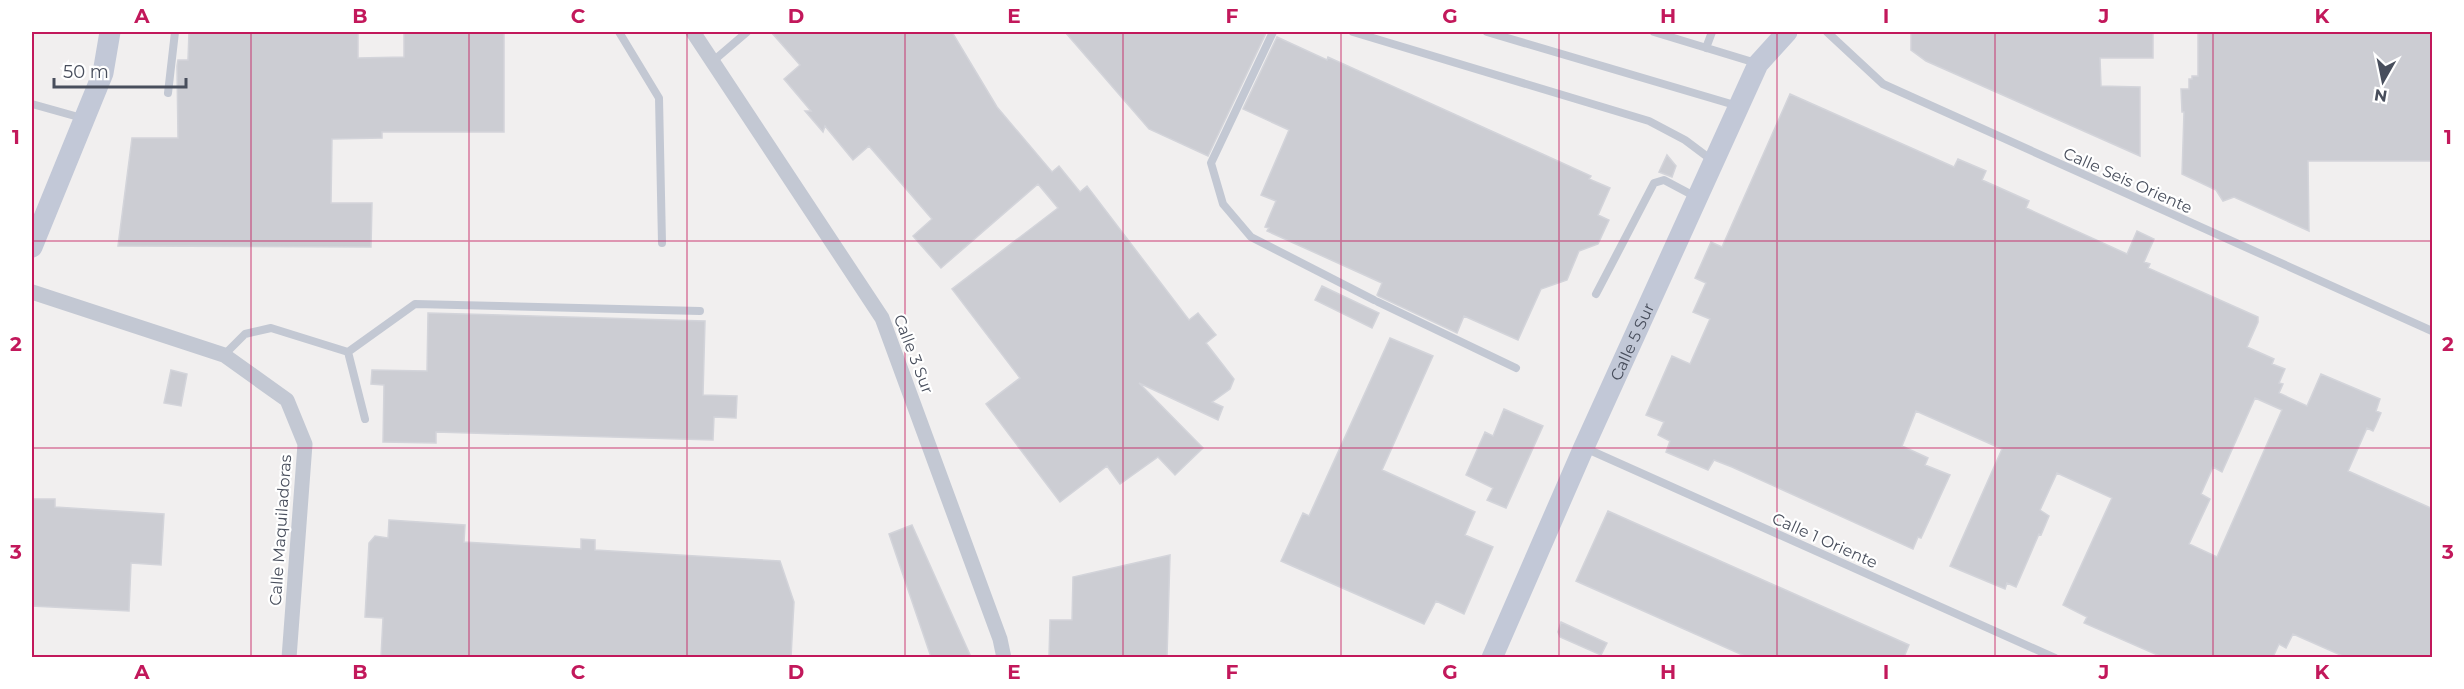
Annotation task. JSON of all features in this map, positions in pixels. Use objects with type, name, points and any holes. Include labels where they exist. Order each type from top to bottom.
[{"type":"street","points":[[32,247],[103,73],[110,32]]},
{"type":"street","name":"Calle 3 Sur","points":[[693,32],[882,318],[949,496],[1000,639],[1004,657]]},
{"type":"street","name":"Calle 5 Sur","points":[[1492,657],[1584,447],[1758,64],[1787,32]]},
{"type":"street","name":"Calle Maquiladoras","points":[[32,292],[224,354],[287,400],[305,444],[289,657]]},
{"type":"lane","points":[[168,93],[175,32]]},
{"type":"lane","points":[[619,32],[659,98],[662,243]]},
{"type":"lane","points":[[711,62],[747,32]]},
{"type":"lane","points":[[1273,32],[1211,163],[1223,204],[1251,237],[1376,301],[1516,368]]},
{"type":"lane","points":[[1353,32],[1649,121],[1685,140],[1714,162]]},
{"type":"lane","points":[[1487,32],[1739,106]]},
{"type":"lane","points":[[1654,32],[1758,64]]},
{"type":"lane","points":[[1706,48],[1712,32]]},
{"type":"lane","name":"Calle Seis Oriente","points":[[1827,32],[1882,84],[2433,331]]},
{"type":"lane","points":[[32,104],[84,119]]},
{"type":"lane","points":[[1596,294],[1654,183],[1664,180],[1698,197]]},
{"type":"lane","points":[[348,352],[416,304],[700,311]]},
{"type":"lane","points":[[224,354],[245,334],[271,328],[348,352]]},
{"type":"lane","points":[[348,352],[365,419]]},
{"type":"lane","name":"Calle 1 Oriente","points":[[1584,447],[2055,657]]},
{"type":"building","points":[[189,32],[358,32],[358,58],[404,57],[404,32],[504,32],[504,132],[382,132],[382,138],[332,139],[331,203],[372,203],[371,247],[118,246],[132,138],[178,138],[177,66],[178,60],[188,60]]},
{"type":"building","points":[[771,32],[952,32],[997,107],[1052,172],[1059,166],[1080,192],[1087,186],[1189,320],[1198,313],[1216,335],[1206,343],[1234,379],[1230,389],[1212,402],[1223,407],[1218,420],[1139,383],[1203,448],[1175,475],[1158,457],[1120,484],[1107,466],[1060,502],[986,404],[1020,378],[952,289],[1058,208],[1038,184],[941,268],[913,236],[932,219],[869,146],[853,160],[825,126],[823,132],[805,111],[811,111],[784,79],[800,65]]},
{"type":"building","points":[[1065,32],[1266,33],[1208,156],[1149,129]]},
{"type":"building","points":[[1911,32],[2153,32],[2153,58],[2100,58],[2101,86],[2140,87],[2140,156],[1926,61],[1911,50]]},
{"type":"building","points":[[2198,32],[2433,32],[2433,161],[2308,161],[2309,231],[2234,197],[2223,201],[2216,190],[2182,174],[2184,112],[2182,112],[2181,89],[2189,89],[2189,79],[2192,79],[2192,76],[2198,76]]},
{"type":"building","points":[[1277,37],[1327,60],[1328,57],[1591,176],[1589,179],[1610,188],[1598,215],[1609,220],[1598,244],[1579,251],[1567,280],[1541,289],[1518,340],[1464,316],[1457,333],[1378,296],[1382,283],[1267,231],[1269,228],[1265,227],[1276,201],[1261,195],[1289,130],[1243,109]]},
{"type":"building","points":[[1790,94],[1954,167],[1958,159],[1986,171],[1982,180],[2029,201],[2026,208],[2127,254],[2137,231],[2154,239],[2144,262],[2150,264],[2148,268],[2258,317],[2247,347],[2274,359],[2272,364],[2285,369],[2279,383],[2283,384],[2279,393],[2307,406],[2321,374],[2380,399],[2376,411],[2381,413],[2375,427],[2373,431],[2367,428],[2348,471],[2433,509],[2433,657],[2345,657],[2293,634],[2286,648],[2279,644],[2273,657],[2162,657],[2084,623],[2087,617],[2063,605],[2112,498],[2057,473],[2040,510],[2049,516],[2016,587],[2007,583],[2005,589],[1950,566],[2002,449],[1916,411],[1902,446],[1928,458],[1925,465],[1950,475],[1921,538],[1918,537],[1913,549],[1732,467],[1714,460],[1708,470],[1666,452],[1670,441],[1658,435],[1664,422],[1646,415],[1672,356],[1690,364],[1710,319],[1693,312],[1706,283],[1695,278],[1711,242],[1722,247]],"holes":[[[2255,398],[2282,410],[2217,557],[2189,544],[2210,499],[2201,494],[2213,467],[2222,472]]]},
{"type":"building","points":[[1667,155],[1676,166],[1672,177],[1659,172]]},
{"type":"building","points":[[1322,286],[1379,313],[1372,328],[1315,300]]},
{"type":"building","points":[[428,313],[705,321],[703,395],[737,396],[736,418],[714,417],[713,440],[436,432],[436,443],[383,442],[384,385],[371,384],[372,370],[427,371]]},
{"type":"building","points":[[1390,338],[1433,356],[1382,470],[1475,512],[1465,535],[1493,547],[1464,614],[1436,601],[1424,624],[1281,561],[1303,513],[1309,516]]},
{"type":"building","points":[[171,370],[187,374],[181,406],[164,403]]},
{"type":"building","points":[[1504,409],[1543,426],[1506,508],[1487,500],[1493,488],[1466,475],[1485,432],[1493,436]]},
{"type":"building","points":[[32,499],[55,499],[55,507],[164,514],[161,565],[131,563],[129,611],[32,606]]},
{"type":"building","points":[[1608,511],[1909,645],[1904,657],[1747,657],[1576,581]]},
{"type":"building","points":[[389,520],[465,525],[464,542],[581,549],[581,539],[595,540],[595,550],[780,561],[794,602],[791,657],[381,657],[383,618],[365,617],[369,543],[375,536],[388,538]]},
{"type":"building","points":[[912,525],[971,657],[931,657],[889,534]]},
{"type":"building","points":[[1170,555],[1167,657],[1049,657],[1050,620],[1072,620],[1073,577]]},
{"type":"building","points":[[1561,622],[1607,643],[1601,655],[1560,637],[1558,632]]}]
